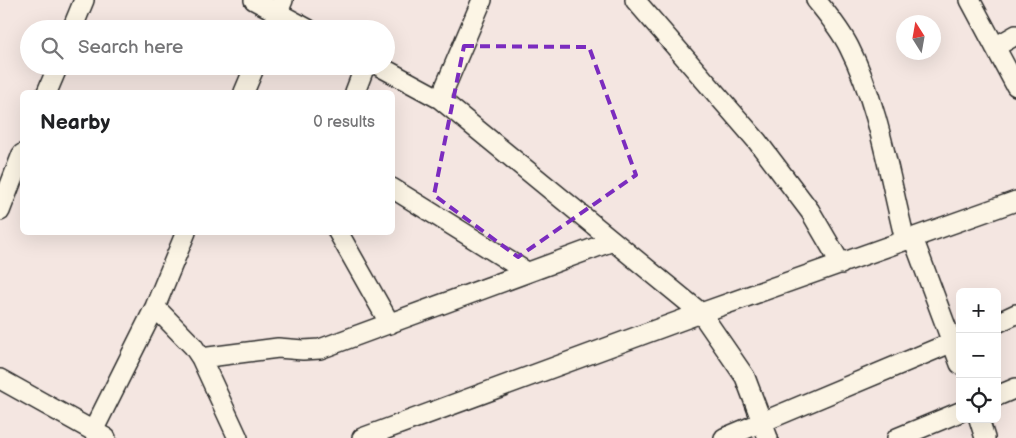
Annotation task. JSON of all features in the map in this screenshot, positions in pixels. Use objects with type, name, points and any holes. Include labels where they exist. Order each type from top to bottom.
[{"type":"street","points":[[76,20],[84,0]]},
{"type":"street","points":[[254,0],[289,20]]},
{"type":"street","points":[[440,99],[482,0]]},
{"type":"street","points":[[635,0],[756,141],[810,211],[841,264]]},
{"type":"street","points":[[724,438],[765,430],[956,341],[909,239],[882,138],[862,76],[849,46],[833,21],[816,0]]},
{"type":"street","points":[[970,0],[1016,86]]},
{"type":"street","points":[[995,47],[1016,35]]},
{"type":"street","points":[[48,90],[54,75]]},
{"type":"street","points":[[245,90],[251,75]]},
{"type":"street","points":[[356,90],[362,75]]},
{"type":"street","points":[[395,75],[440,99],[702,313],[745,378],[765,430]]},
{"type":"street","points":[[0,211],[20,159]]},
{"type":"street","points":[[395,190],[527,272]]},
{"type":"street","points":[[362,438],[702,313],[1016,201]]},
{"type":"street","points":[[0,379],[100,434],[185,235]]},
{"type":"street","points":[[340,235],[390,324]]},
{"type":"street","points":[[201,358],[278,348],[320,349],[613,241]]},
{"type":"street","points":[[155,306],[193,346],[201,358],[238,438]]},
{"type":"street","points":[[1001,320],[1016,314]]},
{"type":"street","points":[[1001,394],[1016,388]]},
{"type":"street","points":[[897,438],[956,414]]},
{"type":"street","points":[[980,423],[986,438]]},
{"type":"highlighted area","points":[[464,46],[589,47],[636,175],[518,257],[434,195]]}]
